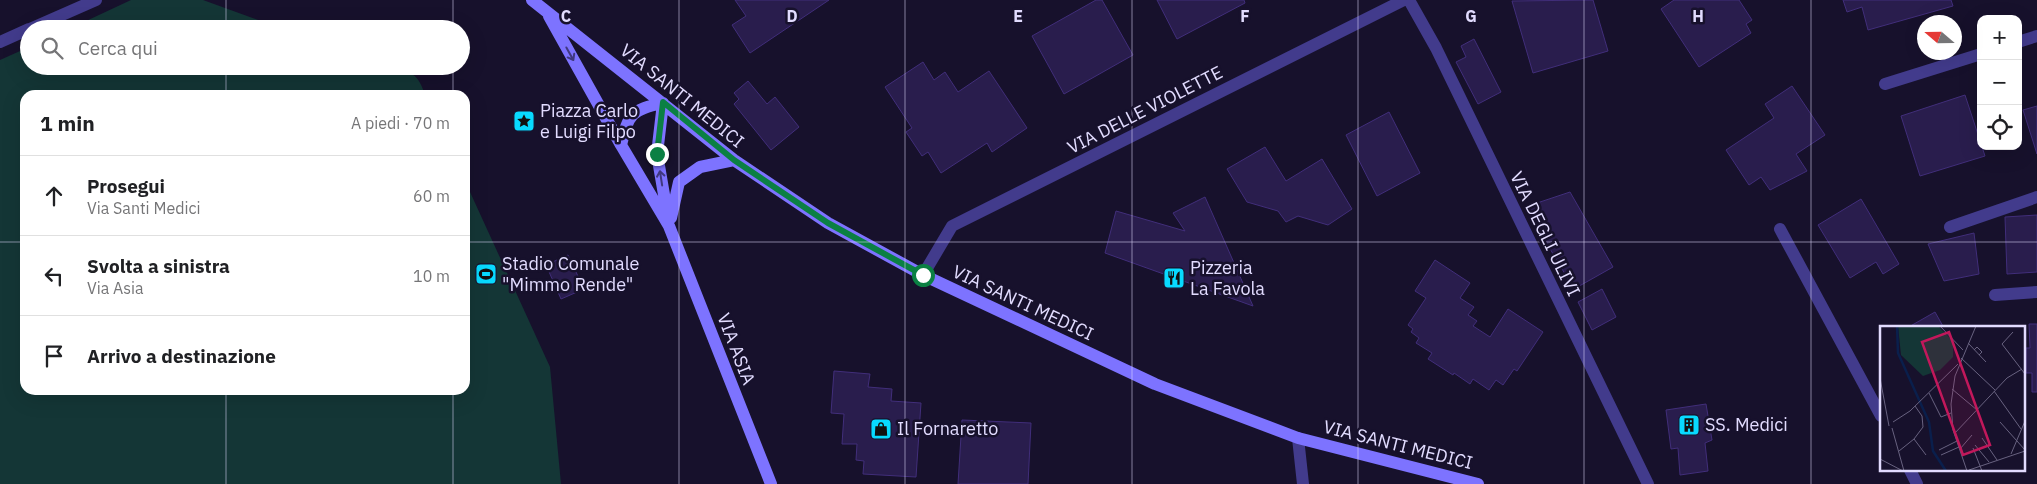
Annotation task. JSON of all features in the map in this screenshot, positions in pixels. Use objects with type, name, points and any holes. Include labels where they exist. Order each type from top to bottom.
[{"type":"street","points":[[50,20],[96,0]]},
{"type":"street","name":"VIA SANTI MEDICI","points":[[532,0],[734,160],[828,223],[923,275],[1155,384],[1298,438],[1478,484]]},
{"type":"street","name":"VIA DELLE VIOLETTE","points":[[923,275],[952,226],[1404,0]]},
{"type":"street","name":"VIA DEGLI ULIVI","points":[[1409,0],[1436,48],[1648,484]]},
{"type":"street","name":"VIA ASIA","points":[[546,12],[669,226],[771,484]]},
{"type":"street","points":[[0,42],[20,33]]},
{"type":"street","points":[[2022,41],[2037,36]]},
{"type":"street","points":[[1885,84],[1977,55]]},
{"type":"street","points":[[621,145],[627,121],[639,108],[663,102]]},
{"type":"street","name":"VIA ASIA","points":[[663,102],[657,154],[669,226]]},
{"type":"street","points":[[669,226],[678,182],[700,167],[734,160]]},
{"type":"street","points":[[1950,227],[2037,197]]},
{"type":"street","points":[[1780,229],[1880,414]]},
{"type":"street","points":[[1995,295],[2037,292]]},
{"type":"street","points":[[1298,438],[1304,484]]},
{"type":"street","points":[[1911,472],[1917,484]]},
{"type":"green space","points":[[131,0],[203,0],[258,20],[88,20]]},
{"type":"green space","name":"Stadio Comunale \"Mimmo Rende\"","points":[[20,51],[20,75],[413,75],[420,82],[423,90],[20,90],[20,395],[470,395],[470,192],[550,367],[561,484],[0,484],[0,60]]},
{"type":"building","points":[[735,0],[829,0],[750,53],[732,25],[746,16]]},
{"type":"building","points":[[1096,0],[1102,0],[1133,55],[1064,94],[1032,36]]},
{"type":"building","points":[[1157,0],[1244,0],[1245,3],[1177,39]]},
{"type":"building","points":[[1593,0],[1608,51],[1533,73],[1512,1]]},
{"type":"building","points":[[1674,0],[1739,0],[1752,20],[1746,24],[1751,33],[1699,67],[1661,9]]},
{"type":"building","points":[[1843,0],[1951,0],[1953,6],[1868,30],[1862,7],[1847,12]]},
{"type":"building","points":[[1474,39],[1501,92],[1478,104],[1456,62],[1466,57],[1461,46]]},
{"type":"building","points":[[923,62],[934,80],[945,72],[958,92],[989,71],[1027,128],[992,152],[987,143],[941,173],[928,152],[922,156],[906,132],[912,128],[885,87]]},
{"type":"building","points":[[748,81],[767,104],[775,97],[799,127],[771,150],[734,104],[739,99],[734,93]]},
{"type":"building","points":[[1792,86],[1825,135],[1796,154],[1807,171],[1770,190],[1761,177],[1749,185],[1726,150],[1774,118],[1765,104]]},
{"type":"building","points":[[1965,95],[1977,132],[1977,150],[1983,150],[1985,156],[1920,176],[1901,116]]},
{"type":"building","points":[[2037,106],[2037,154],[2023,110]]},
{"type":"building","points":[[1389,112],[1420,173],[1377,196],[1346,135]]},
{"type":"building","points":[[1265,147],[1286,181],[1322,159],[1352,209],[1328,225],[1298,216],[1286,222],[1278,211],[1247,202],[1227,169]]},
{"type":"building","points":[[1570,192],[1613,267],[1574,289],[1525,207]]},
{"type":"building","points":[[1205,197],[1253,306],[1105,253],[1116,211],[1185,231],[1173,213]]},
{"type":"building","points":[[1861,199],[1899,264],[1883,274],[1876,262],[1850,278],[1818,225]]},
{"type":"building","points":[[2037,215],[2037,272],[2007,274],[2005,217]]},
{"type":"building","points":[[1974,233],[1979,274],[1944,281],[1928,244]]},
{"type":"building","points":[[568,255],[584,289],[561,299],[546,265]]},
{"type":"building","points":[[1435,260],[1470,283],[1460,298],[1474,307],[1468,315],[1477,321],[1473,326],[1490,337],[1508,309],[1543,332],[1517,371],[1514,369],[1503,385],[1496,380],[1489,390],[1473,379],[1470,384],[1428,359],[1432,353],[1416,343],[1419,338],[1411,332],[1413,329],[1408,325],[1426,298],[1415,291]]},
{"type":"building","points":[[1602,289],[1616,317],[1592,330],[1578,302]]},
{"type":"building","points":[[1935,312],[1943,326],[1910,326]]},
{"type":"building","points":[[2029,324],[2037,324],[2037,392],[2032,392],[2032,373],[2026,373],[2026,348],[2030,348]]},
{"type":"building","name":"Il Fornaretto","points":[[834,371],[870,374],[868,387],[892,389],[891,401],[921,403],[916,477],[863,474],[864,461],[856,460],[857,444],[842,444],[844,414],[831,413]]},
{"type":"building","name":"SS. Medici","points":[[1706,404],[1712,440],[1705,443],[1708,471],[1680,475],[1678,448],[1671,449],[1666,410]]},
{"type":"building","points":[[962,420],[1031,423],[1028,484],[958,484]]},
{"type":"place","name":"Piazza Carlo e Luigi Filpo","points":[[524,121]]},
{"type":"place","name":"Stadio Comunale \"Mimmo Rende\"","points":[[486,274]]},
{"type":"place","name":"Pizzeria La Favola","points":[[1174,278]]},
{"type":"place","name":"SS. Medici","points":[[1689,425]]},
{"type":"place","name":"Il Fornaretto","points":[[881,429]]},
{"type":"route","points":[[657,154],[663,102],[734,160],[828,223],[923,275]]}]
